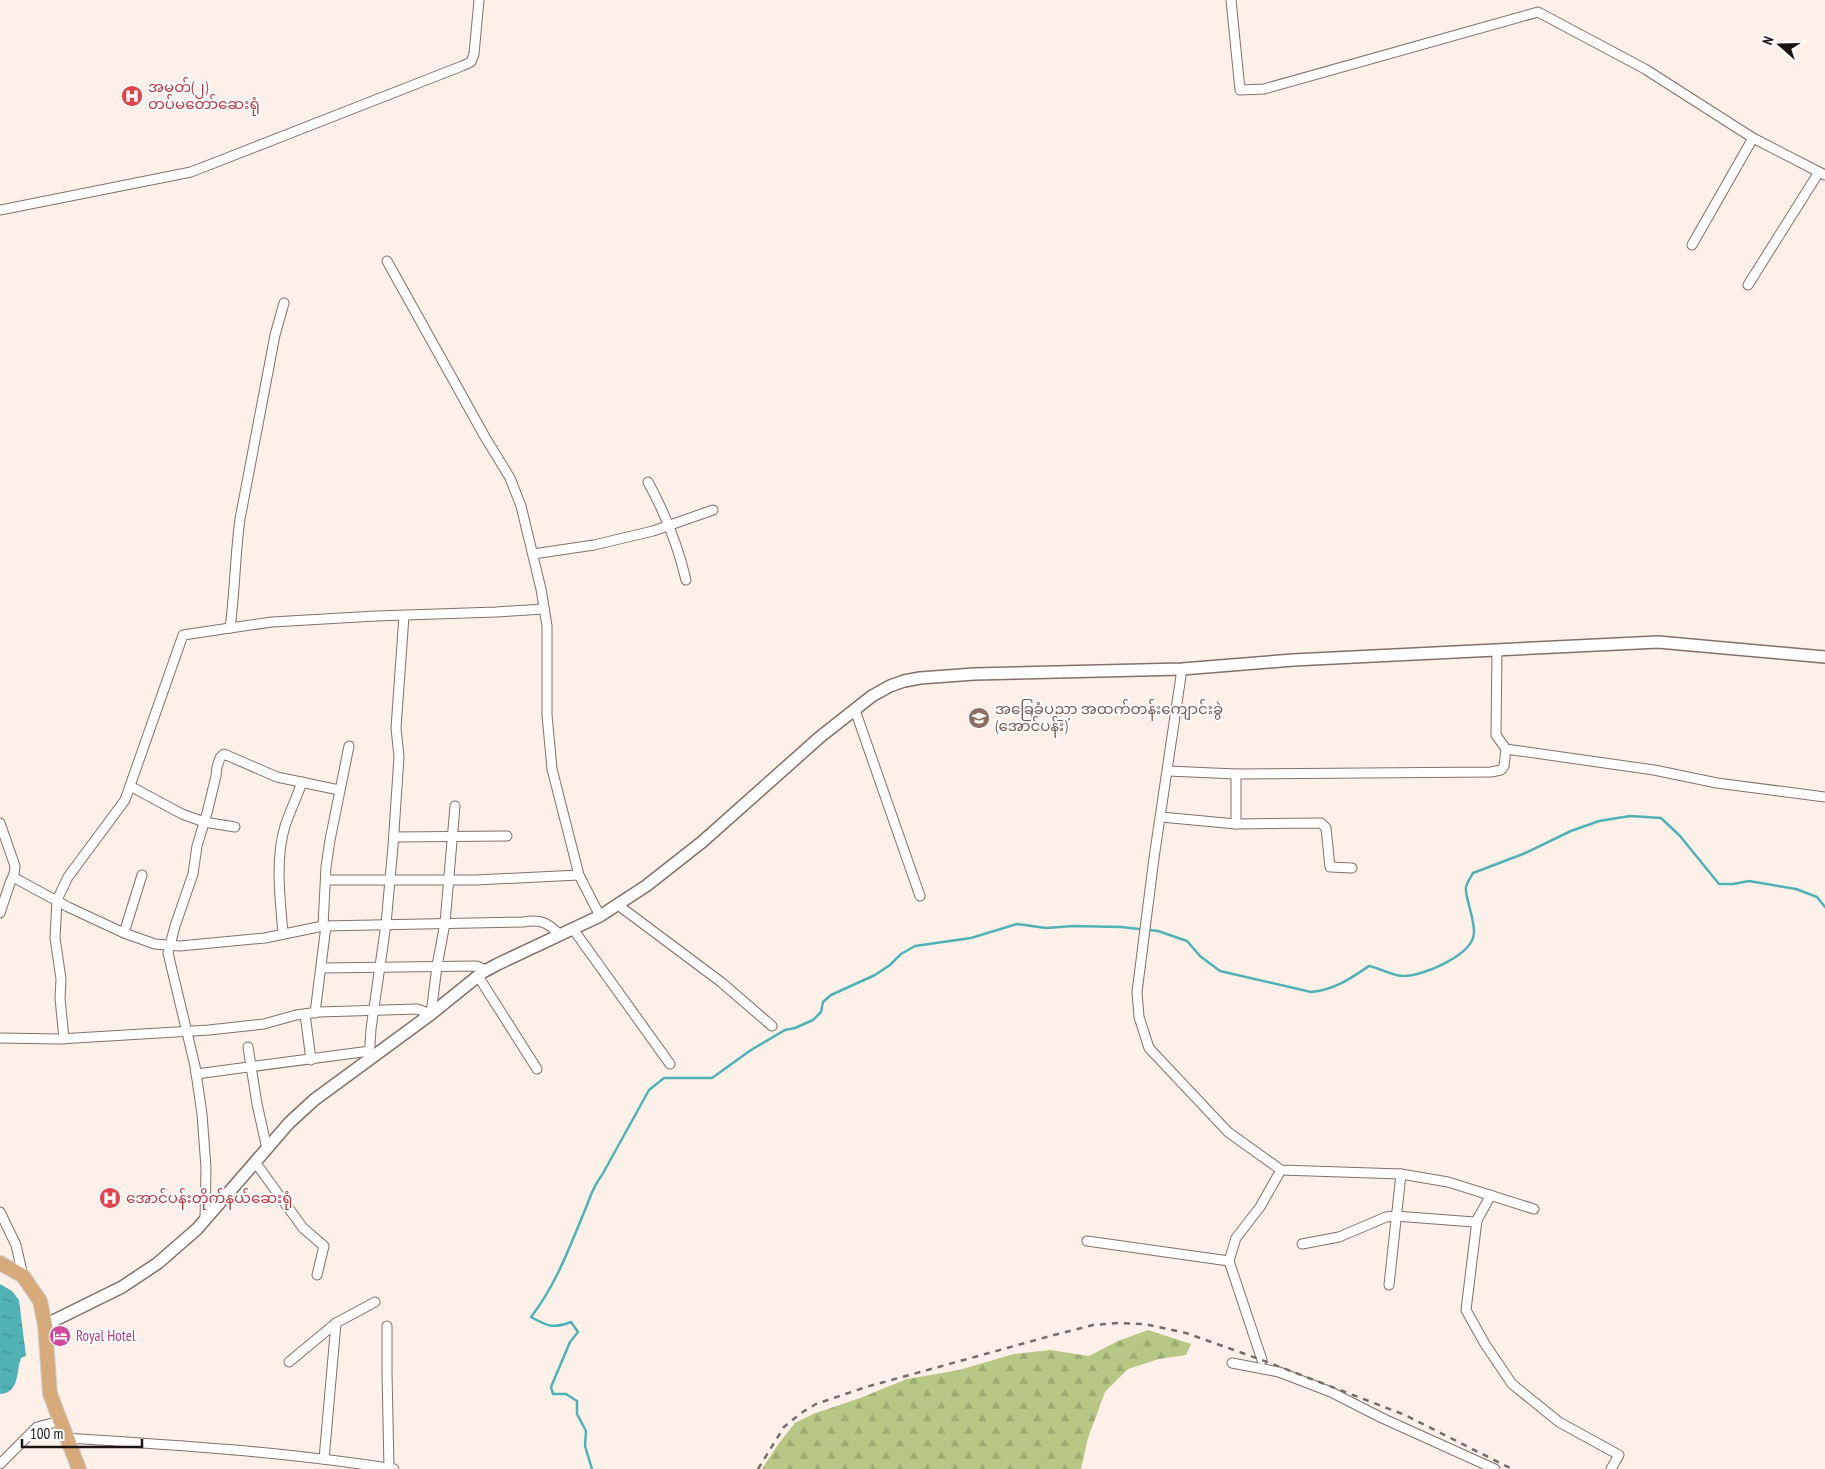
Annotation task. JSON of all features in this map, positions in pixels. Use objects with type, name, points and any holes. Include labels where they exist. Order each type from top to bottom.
[{"type":"highway","points":[[0,1263],[23,1276],[40,1301],[45,1325],[50,1394],[79,1469]]},
{"type":"main road","points":[[45,1325],[122,1287],[158,1263],[197,1229],[288,1123],[369,1055],[431,1014],[482,973],[600,916],[646,886],[702,842],[820,738],[872,696],[890,686],[920,678],[974,674],[1182,669],[1293,660],[1658,642],[1825,658]]},
{"type":"street","points":[[0,210],[191,172],[462,66],[471,62],[474,54],[479,0]]},
{"type":"street","points":[[1231,0],[1240,90],[1264,89],[1538,12],[1645,69],[1753,138],[1822,173],[1748,285]]},
{"type":"street","points":[[1692,245],[1753,138]]},
{"type":"street","points":[[386,261],[484,437],[510,478],[521,506],[533,554],[547,626],[547,715],[552,769],[579,875],[600,916]]},
{"type":"street","points":[[230,628],[235,593],[236,547],[240,519],[275,335],[284,303]]},
{"type":"street","points":[[648,482],[661,504],[679,553],[686,580]]},
{"type":"street","points":[[533,554],[594,545],[654,531],[713,510]]},
{"type":"street","points":[[64,1039],[60,998],[61,979],[54,938],[57,900],[68,877],[125,800],[183,635],[272,622],[544,609]]},
{"type":"street","points":[[196,1074],[369,1055],[386,924],[394,837],[400,757],[396,728],[404,616]]},
{"type":"street","points":[[1168,771],[1236,774],[1490,772],[1501,770],[1504,766],[1506,749],[1496,735],[1497,650]]},
{"type":"street","points":[[1182,669],[1137,992],[1139,1017],[1149,1048],[1228,1132],[1281,1170],[1401,1174],[1448,1182],[1534,1209]]},
{"type":"street","points":[[855,710],[920,896]]},
{"type":"street","points":[[315,1013],[322,968],[330,840],[349,746]]},
{"type":"street","points":[[1506,749],[1654,770],[1717,783],[1825,797]]},
{"type":"street","points":[[205,1219],[206,1168],[202,1114],[196,1074],[168,953],[192,874],[196,846],[204,822],[217,767],[220,758],[224,754],[277,777],[340,790]]},
{"type":"street","points":[[1236,774],[1236,824]]},
{"type":"street","points":[[283,933],[280,907],[280,853],[285,826],[302,782]]},
{"type":"street","points":[[130,786],[182,814],[204,822],[235,828]]},
{"type":"street","points":[[0,1038],[64,1039],[186,1031],[264,1024],[315,1013],[417,1009],[431,1014],[436,966],[445,923],[450,880],[455,806]]},
{"type":"street","points":[[1160,817],[1236,824],[1320,823],[1326,828],[1330,867],[1352,868]]},
{"type":"street","points":[[0,823],[15,866],[0,913]]},
{"type":"street","points":[[394,837],[507,836]]},
{"type":"street","points":[[0,850],[10,852]]},
{"type":"street","points":[[124,933],[142,875]]},
{"type":"street","points":[[326,880],[532,879],[579,875]]},
{"type":"street","points":[[13,877],[124,933],[155,944],[180,946],[255,939],[325,926],[523,922],[535,920],[546,922],[560,935]]},
{"type":"street","points":[[618,905],[720,982],[772,1026]]},
{"type":"street","points":[[573,929],[670,1064]]},
{"type":"street","points":[[322,968],[477,966],[537,1069]]},
{"type":"street","points":[[305,1014],[311,1060]]},
{"type":"street","points":[[248,1047],[257,1104],[267,1149]]},
{"type":"street","points":[[255,1162],[303,1228],[324,1246],[317,1275]]},
{"type":"street","points":[[1262,1360],[1229,1261],[1236,1238],[1260,1207],[1281,1170]]},
{"type":"street","points":[[1389,1285],[1401,1174]]},
{"type":"street","points":[[1491,1195],[1477,1220],[1466,1310],[1485,1344],[1512,1384],[1559,1422],[1619,1455],[1611,1469]]},
{"type":"street","points":[[0,1212],[16,1244],[23,1276]]},
{"type":"street","points":[[1302,1244],[1339,1237],[1386,1217],[1395,1216],[1474,1222],[1477,1220]]},
{"type":"street","points":[[1087,1241],[1229,1261]]},
{"type":"street","points":[[289,1362],[336,1323],[375,1302]]},
{"type":"street","points":[[324,1459],[336,1323]]},
{"type":"street","points":[[67,1438],[324,1459],[391,1469],[387,1382],[388,1326]]},
{"type":"street","points":[[1232,1363],[1279,1372],[1322,1389],[1495,1469]]},
{"type":"street","points":[[0,1464],[36,1427],[60,1421]]},
{"type":"green space","points":[[1148,1330],[1191,1344],[1186,1355],[1159,1359],[1128,1369],[1105,1392],[1088,1438],[1081,1469],[762,1469],[795,1423],[813,1414],[907,1379],[959,1370],[1014,1354],[1050,1350],[1089,1356],[1118,1341]]},
{"type":"water","points":[[0,1284],[12,1291],[19,1300],[26,1356],[21,1358],[14,1386],[6,1393],[0,1394]]},
{"type":"waterway","points":[[592,1469],[585,1446],[586,1431],[577,1414],[577,1401],[566,1394],[553,1394],[551,1387],[570,1342],[578,1332],[571,1322],[550,1326],[531,1317],[548,1292],[562,1265],[594,1188],[649,1090],[664,1078],[712,1078],[751,1050],[785,1030],[813,1020],[821,1012],[823,1002],[831,995],[875,975],[890,965],[901,954],[915,946],[971,938],[1017,924],[1046,928],[1073,926],[1121,927],[1158,931],[1187,941],[1200,956],[1220,971],[1311,992],[1334,986],[1369,966],[1402,976],[1411,975],[1433,969],[1456,957],[1471,941],[1474,928],[1466,887],[1473,873],[1523,854],[1571,831],[1599,821],[1630,816],[1661,818],[1680,836],[1719,884],[1749,881],[1796,889],[1817,897],[1825,907]]},
{"type":"railway","points":[[758,1469],[784,1427],[816,1404],[866,1387],[1054,1335],[1093,1325],[1118,1323],[1144,1324],[1186,1333],[1262,1360],[1405,1415],[1512,1469]]},
{"type":"place","name":"အမှတ်(၂) တပ်မတော်ဆေးရုံ","points":[[132,96]]},
{"type":"place","name":"အခြေခံပညာ အထက်တန်းကျောင်းခွဲ (အောင်ပန်း)","points":[[979,718]]},
{"type":"place","name":"အောင်ပန်းတိုက်နယ်ဆေးရုံ","points":[[110,1198]]},
{"type":"place","name":"Royal Hotel","points":[[60,1336]]}]
